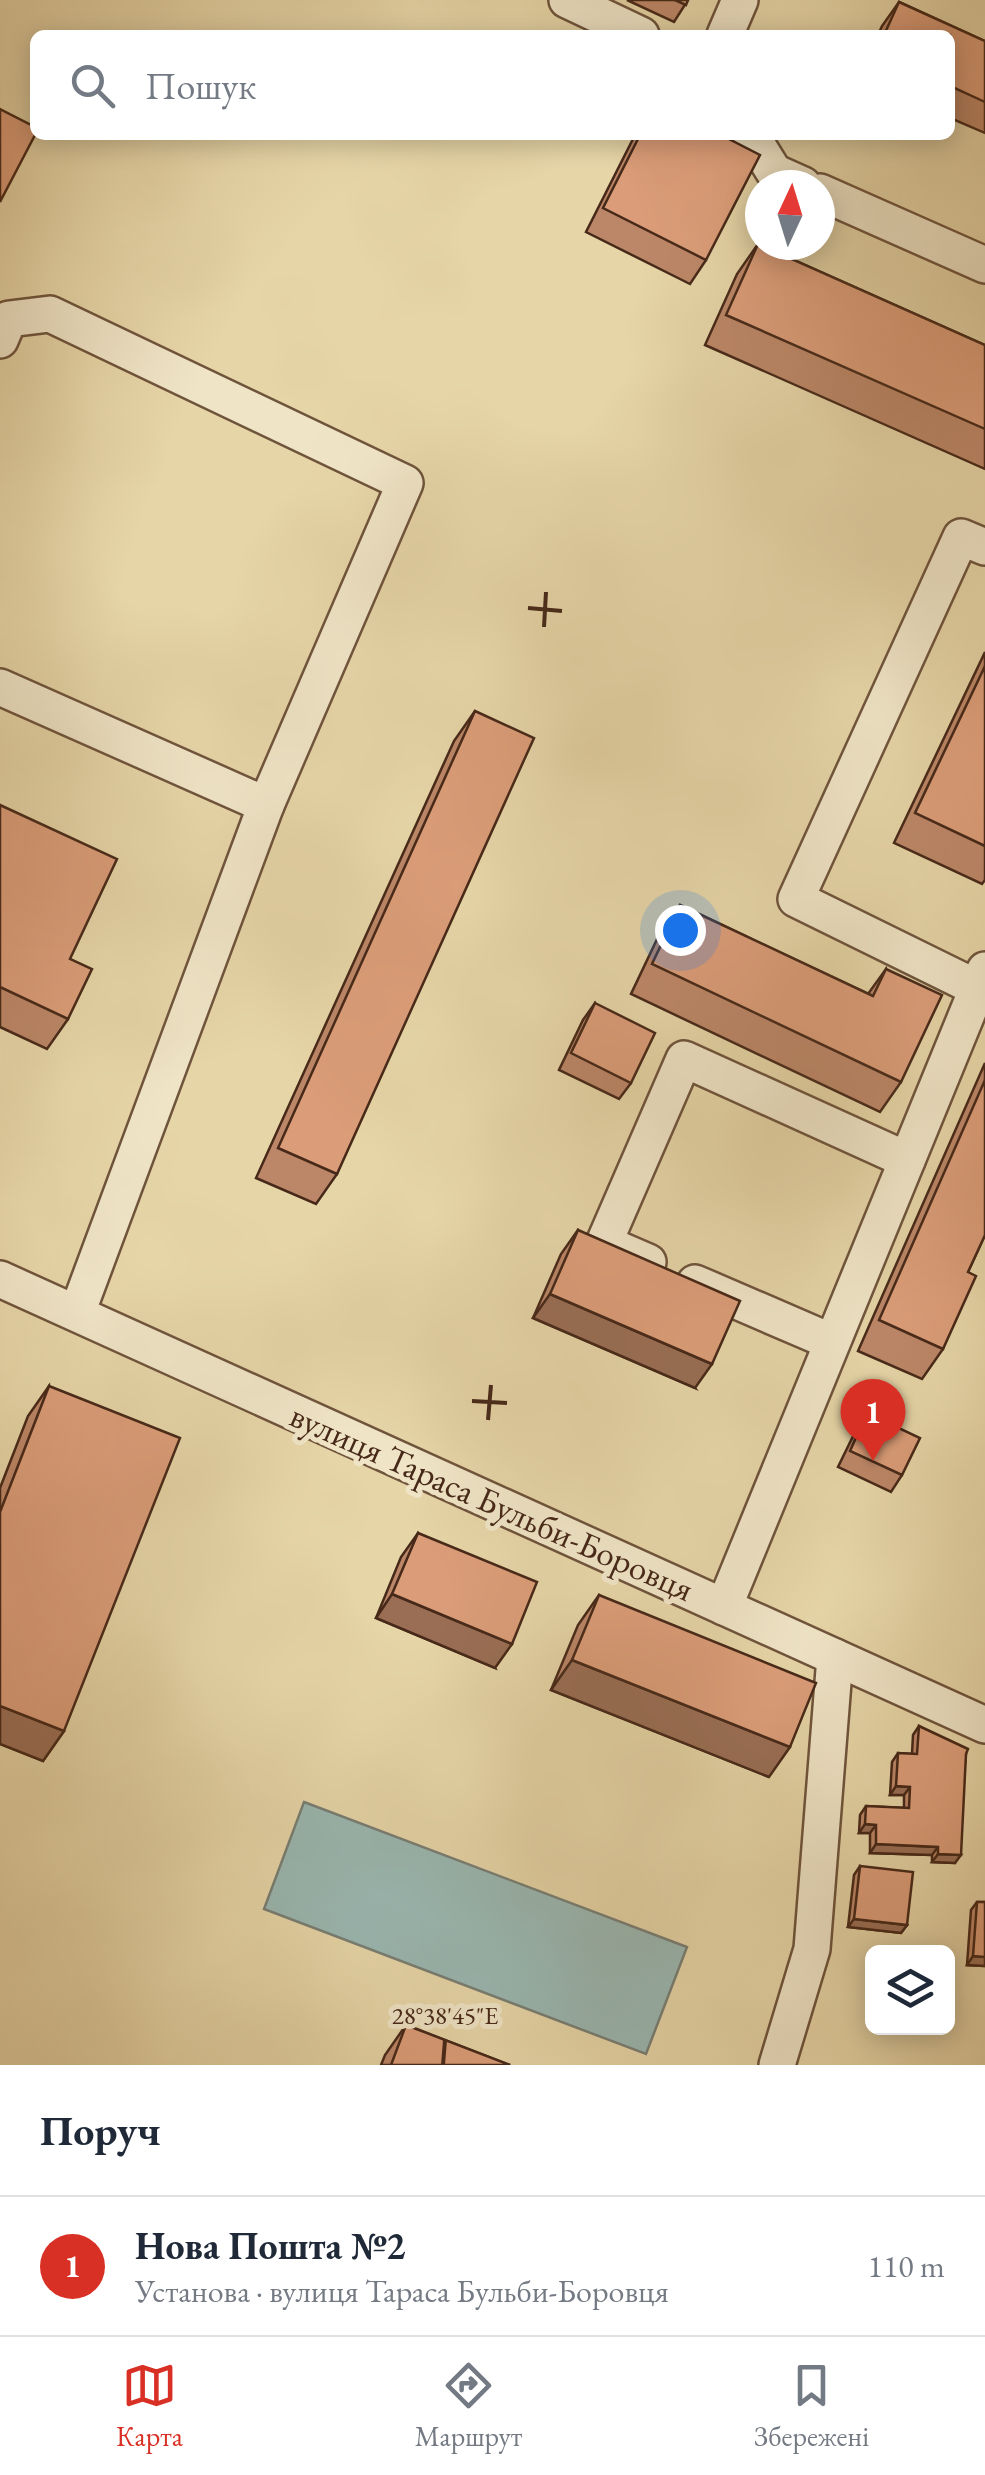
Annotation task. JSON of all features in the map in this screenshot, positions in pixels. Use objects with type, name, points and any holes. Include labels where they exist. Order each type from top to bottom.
[{"type":"street","points":[[567,0],[630,30]]},
{"type":"street","points":[[727,30],[740,0]]},
{"type":"street","points":[[754,140],[773,170]]},
{"type":"street","points":[[835,199],[985,265]]},
{"type":"street","points":[[0,340],[8,319],[50,314],[405,483],[266,805],[77,1313]]},
{"type":"street","points":[[724,1607],[981,979],[796,899],[961,537],[985,547]]},
{"type":"street","points":[[0,686],[266,805]]},
{"type":"street","points":[[832,1342],[604,1244],[684,1058],[907,1160]]},
{"type":"street","name":"вулиця Тараса Бульби-Боровця","points":[[0,1278],[985,1725]]},
{"type":"street","points":[[777,2065],[812,1949],[835,1657]]},
{"type":"water","points":[[304,1802],[687,1947],[646,2054],[264,1909]]},
{"type":"building","points":[[899,2],[985,41],[985,102],[955,88],[955,30],[886,30]]},
{"type":"building","points":[[0,109],[30,124],[32,140],[0,202]]},
{"type":"building","points":[[637,140],[731,140],[760,155],[752,170],[745,170],[745,184],[706,260],[603,208]]},
{"type":"building","points":[[751,260],[794,260],[985,345],[985,429],[726,315]]},
{"type":"building","points":[[985,666],[985,846],[915,813]]},
{"type":"building","points":[[475,711],[534,738],[337,1174],[278,1148]]},
{"type":"building","points":[[0,805],[117,859],[70,959],[92,969],[68,1019],[0,987]]},
{"type":"building","points":[[680,905],[873,996],[886,969],[942,995],[901,1082],[652,964]]},
{"type":"building","points":[[595,1003],[655,1033],[631,1083],[571,1053]]},
{"type":"building","points":[[985,1080],[985,1235],[968,1272],[976,1276],[943,1349],[879,1320]]},
{"type":"building","points":[[578,1230],[740,1301],[712,1364],[550,1294]]},
{"type":"building","points":[[49,1386],[180,1438],[64,1731],[0,1706],[0,1512]]},
{"type":"building","points":[[867,1413],[920,1438],[902,1475],[850,1451]]},
{"type":"building","points":[[418,1533],[537,1582],[512,1644],[392,1594]]},
{"type":"building","points":[[599,1595],[816,1683],[790,1747],[572,1660]]},
{"type":"building","points":[[919,1726],[968,1749],[961,1855],[938,1854],[938,1847],[876,1844],[876,1825],[865,1824],[866,1806],[909,1808],[910,1787],[896,1786],[898,1753],[917,1754]]},
{"type":"building","points":[[860,1866],[913,1872],[907,1925],[854,1919]]},
{"type":"building","points":[[977,1902],[985,1902],[985,1957],[973,1956]]},
{"type":"building","points":[[406,2025],[510,2065],[391,2065]]},
{"type":"place","name":"Нова Пошта №2","points":[[873,1461]]}]
